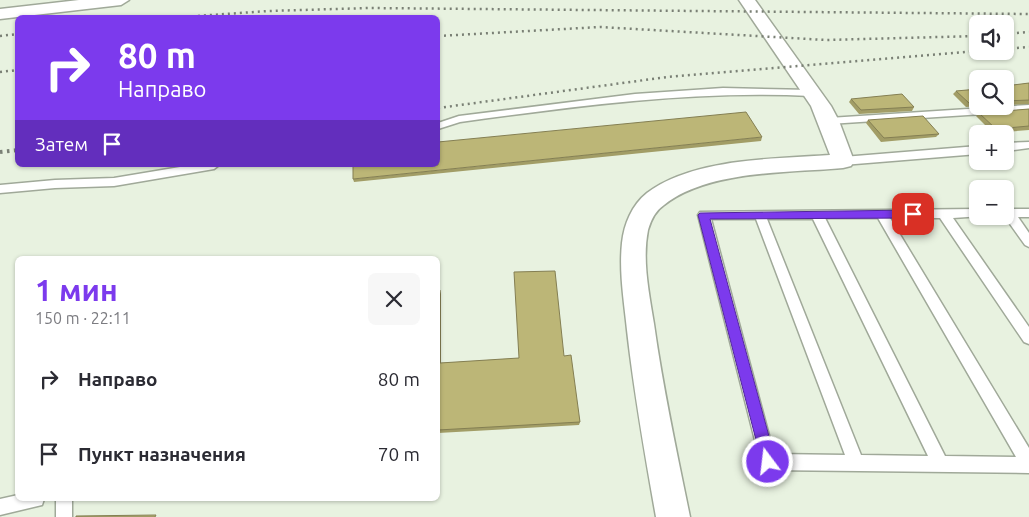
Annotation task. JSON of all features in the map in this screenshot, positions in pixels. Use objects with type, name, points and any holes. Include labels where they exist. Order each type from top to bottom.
[{"type":"street","points":[[0,14],[121,0]]},
{"type":"street","points":[[673,517],[645,361],[634,280],[635,248],[640,218],[654,200],[676,187],[701,177],[844,161],[829,121],[747,0]]},
{"type":"lane","points":[[440,125],[459,119],[694,92],[765,89],[811,93]]},
{"type":"lane","points":[[829,121],[1029,108]]},
{"type":"lane","points":[[1014,146],[1029,145]]},
{"type":"lane","points":[[844,161],[969,151]]},
{"type":"lane","points":[[0,189],[55,184],[114,182],[202,167]]},
{"type":"lane","points":[[1014,213],[1029,213]]},
{"type":"lane","points":[[882,214],[1029,464]]},
{"type":"lane","points":[[944,214],[1029,338]]},
{"type":"lane","points":[[969,214],[704,215],[768,462],[1029,464]]},
{"type":"lane","points":[[760,215],[856,462]]},
{"type":"lane","points":[[817,215],[940,464]]},
{"type":"lane","points":[[1014,223],[1029,242]]},
{"type":"lane","points":[[0,507],[27,501]]},
{"type":"lane","points":[[64,501],[64,517]]},
{"type":"building","points":[[1029,83],[1029,100],[1014,101],[1014,85]]},
{"type":"building","points":[[969,90],[969,103],[956,91]]},
{"type":"building","points":[[902,94],[914,107],[861,110],[851,99]]},
{"type":"building","points":[[1029,109],[1029,126],[1014,127],[1014,125],[992,125],[981,115],[1014,115],[1014,110]]},
{"type":"building","points":[[746,112],[762,137],[353,179],[353,167],[440,167],[440,142]]},
{"type":"building","points":[[923,116],[939,134],[884,138],[868,120]]},
{"type":"building","points":[[555,271],[564,356],[571,355],[580,422],[440,430],[440,363],[519,358],[514,272]]},
{"type":"building","points":[[156,515],[155,517],[76,517],[76,516]]},
{"type":"railway","points":[[211,15],[369,8],[1029,14]]},
{"type":"railway","points":[[440,36],[600,27],[826,40],[969,36]]},
{"type":"railway","points":[[1014,33],[1029,32]]},
{"type":"railway","points":[[0,36],[15,34]]},
{"type":"railway","points":[[1014,48],[1029,47]]},
{"type":"railway","points":[[440,108],[667,77],[969,52]]},
{"type":"railway","points":[[0,72],[15,70]]},
{"type":"railway","points":[[0,152],[15,150]]},
{"type":"route","points":[[768,462],[704,215],[913,214]]}]
